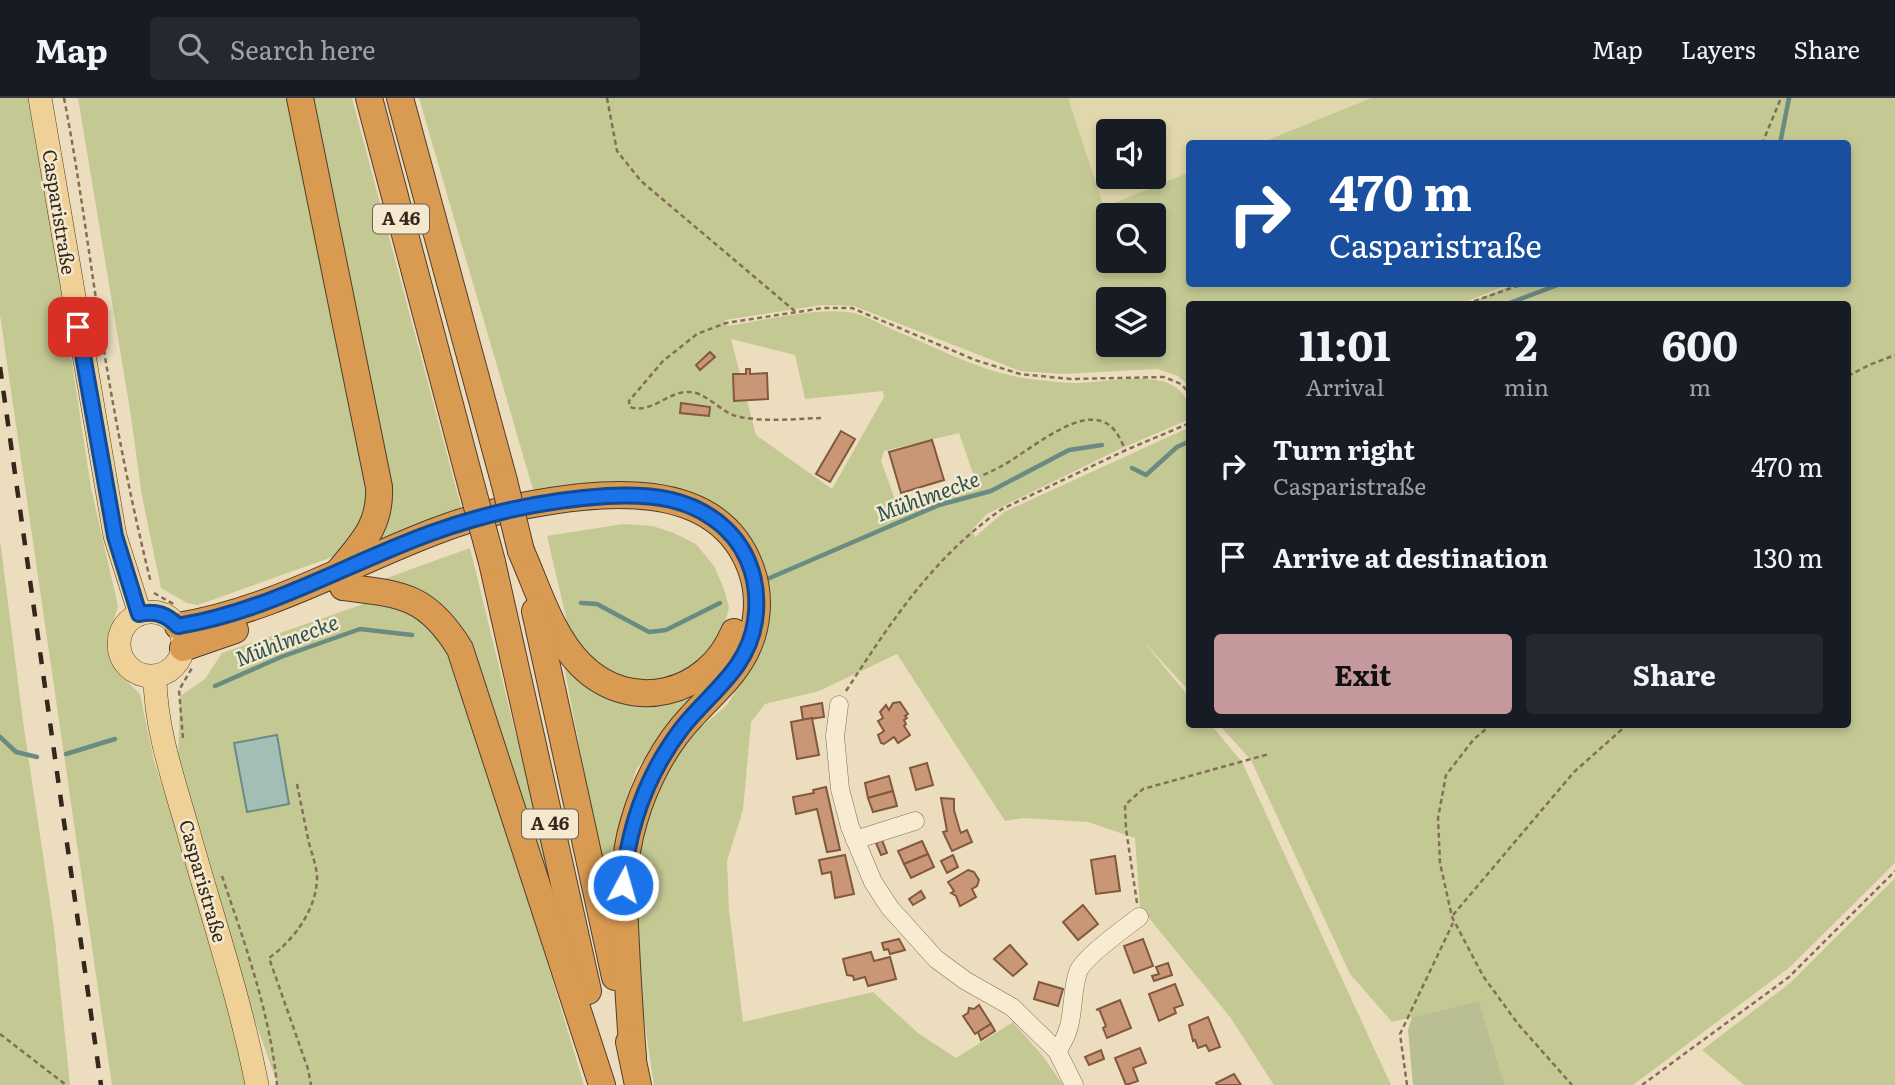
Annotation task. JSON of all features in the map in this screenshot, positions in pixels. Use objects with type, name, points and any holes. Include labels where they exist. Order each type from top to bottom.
[{"type":"highway","points":[[300,98],[379,486],[379,508],[375,521],[339,581]]},
{"type":"highway","name":"A 46","points":[[369,98],[492,562],[609,1085]]},
{"type":"highway","name":"A 46","points":[[400,98],[522,551],[638,1085]]},
{"type":"highway","points":[[189,641],[275,616],[430,533],[514,508],[589,497],[661,496],[683,502],[716,520],[740,547],[749,562],[757,592],[755,622],[751,639],[729,678],[681,729],[657,766],[640,801],[627,845],[623,903],[633,1057]]},
{"type":"highway","points":[[339,581],[506,528],[583,514],[662,514],[684,521],[705,533],[718,544],[731,566],[737,580],[740,605],[729,645],[720,660],[707,673],[672,691],[635,692],[614,686],[582,666],[563,643],[522,551]]},
{"type":"highway","points":[[339,581],[409,598],[425,607],[439,620],[460,649],[602,1085]]},
{"type":"main road","name":"Casparistraße","points":[[40,98],[115,536],[139,614]]},
{"type":"main road","points":[[147,612],[162,614],[189,641],[174,666],[166,673],[155,676],[132,670],[118,648],[120,634],[129,622],[139,614],[147,612]]},
{"type":"main road","name":"Casparistraße","points":[[155,676],[155,695],[166,755],[246,1030],[257,1085]]},
{"type":"street","points":[[839,705],[835,736],[840,789],[855,840],[878,891],[927,949],[966,981],[1012,1007],[1057,1052],[1074,1085]]},
{"type":"street","points":[[855,840],[915,821]]},
{"type":"street","points":[[1057,1052],[1068,1037],[1079,969],[1107,941],[1139,917]]},
{"type":"path","points":[[64,98],[138,532],[153,592],[184,610],[200,614],[189,641],[179,690],[184,746]]},
{"type":"path","points":[[607,98],[617,152],[641,181],[796,312]]},
{"type":"path","points":[[1764,140],[1781,98]]},
{"type":"path","points":[[1475,301],[1514,287]]},
{"type":"path","points":[[821,418],[737,417],[699,394],[686,392],[638,410],[630,407],[629,401],[663,361],[697,334],[726,323],[823,308],[852,308],[975,360],[1020,374],[1071,379],[1164,377],[1181,384],[1186,390]]},
{"type":"path","points":[[1851,374],[1895,355]]},
{"type":"path","points":[[960,485],[1000,467],[1066,428],[1087,420],[1097,420],[1112,427],[1126,450]]},
{"type":"path","points":[[839,705],[903,604],[976,528],[1002,509],[1186,425]]},
{"type":"path","points":[[1487,728],[1474,739],[1446,775],[1438,818],[1440,863],[1452,916],[1483,976],[1518,1024],[1572,1085]]},
{"type":"path","points":[[1452,916],[1574,772],[1624,728]]},
{"type":"path","points":[[1139,917],[1125,805],[1143,789],[1269,754]]},
{"type":"path","points":[[297,784],[317,875],[308,914],[282,949],[269,958],[308,1069],[311,1085]]},
{"type":"path","points":[[1642,1085],[1789,977],[1895,872]]},
{"type":"path","points":[[222,875],[251,964],[273,1049],[277,1085]]},
{"type":"path","points":[[1407,1085],[1400,1034],[1454,923]]},
{"type":"path","points":[[0,1034],[66,1085]]},
{"type":"shaded area","points":[[1068,98],[1371,98],[1267,140],[1186,140],[1186,174],[1166,182],[1166,119],[1096,119],[1096,183]]},
{"type":"shaded area","points":[[1098,189],[1148,189],[1114,203],[1103,203]]},
{"type":"green space","points":[[0,98],[32,98],[91,488],[118,606],[108,639],[119,674],[140,694],[154,761],[210,934],[251,1085],[112,1085],[0,315]]},
{"type":"green space","points":[[78,98],[291,98],[372,512],[335,556],[198,605],[187,603],[161,588],[142,496]]},
{"type":"green space","points":[[308,98],[352,98],[461,507],[369,548],[383,525]]},
{"type":"green space","points":[[419,98],[1068,98],[1103,203],[1096,203],[1096,273],[1166,273],[1166,203],[1114,203],[1148,189],[1166,189],[1166,182],[1186,174],[1186,287],[1502,287],[1468,301],[1186,301],[1186,383],[1178,376],[1157,369],[1064,374],[1020,371],[854,306],[822,305],[725,320],[727,326],[804,313],[849,312],[965,361],[1002,373],[1071,383],[1147,379],[1177,388],[1186,400],[1186,421],[1120,449],[987,514],[972,530],[975,537],[1004,512],[1186,429],[1186,688],[1142,640],[1186,693],[1186,728],[1214,728],[1242,762],[1391,1085],[1274,1085],[1230,1017],[1140,907],[1135,838],[1088,822],[1023,818],[1005,821],[897,654],[819,691],[765,704],[751,722],[743,810],[727,861],[729,910],[743,1022],[873,992],[918,1033],[956,1058],[1013,1022],[1042,1055],[1063,1085],[654,1085],[637,972],[635,857],[653,788],[688,738],[727,705],[761,650],[766,590],[764,571],[744,530],[727,512],[705,498],[643,483],[604,482],[534,493]],"holes":[[[731,339],[795,355],[805,399],[883,391],[884,397],[832,489],[756,435]],[[959,433],[977,485],[953,493],[896,502],[881,461],[884,451]]]},
{"type":"green space","points":[[1371,98],[1895,98],[1895,863],[1790,967],[1633,1085],[1505,1085],[1479,1001],[1392,1022],[1350,974],[1251,760],[1222,728],[1851,728],[1851,301],[1473,301],[1507,287],[1851,287],[1851,140],[1267,140]]},
{"type":"green space","points":[[623,524],[653,526],[696,544],[714,566],[724,589],[729,608],[721,636],[707,656],[684,673],[651,682],[614,674],[585,652],[569,630],[547,536]]},
{"type":"green space","points":[[0,540],[23,721],[54,929],[70,1085],[0,1085]]},
{"type":"green space","points":[[470,548],[572,964],[469,655],[373,583]]},
{"type":"green space","points":[[375,600],[415,613],[442,638],[465,689],[584,1085],[278,1085],[232,957],[178,763],[180,696],[205,679],[222,653]]},
{"type":"green space","points":[[562,656],[582,680],[706,687],[665,730],[636,770],[620,822],[606,884]]},
{"type":"green space","points":[[1895,878],[1895,1085],[1744,1085],[1702,1050],[1790,983]]},
{"type":"green space","points":[[1479,1001],[1505,1085],[1413,1085],[1408,1030],[1412,1017]]},
{"type":"water","points":[[277,735],[289,804],[247,812],[234,743]]},
{"type":"building","points":[[710,352],[715,357],[700,370],[696,365]]},
{"type":"building","points":[[746,369],[750,369],[750,374],[767,373],[768,399],[734,401],[733,374],[746,374]]},
{"type":"building","points":[[681,403],[710,407],[709,416],[680,413]]},
{"type":"building","points":[[841,431],[855,439],[830,482],[816,474]]},
{"type":"building","points":[[932,440],[944,480],[901,493],[889,452]]},
{"type":"building","points":[[900,702],[908,714],[905,716],[907,718],[904,720],[904,726],[910,735],[898,743],[894,737],[884,744],[881,743],[878,735],[884,731],[878,721],[883,718],[880,712],[886,705],[889,710],[893,703]]},
{"type":"building","points":[[822,703],[824,717],[803,720],[801,707]]},
{"type":"building","points":[[812,718],[819,755],[797,759],[791,722]]},
{"type":"building","points":[[927,763],[933,785],[916,790],[910,768]]},
{"type":"building","points":[[889,776],[893,791],[868,798],[865,783]]},
{"type":"building","points":[[826,787],[840,850],[827,852],[817,809],[796,814],[793,797],[814,793],[813,790]]},
{"type":"building","points":[[893,791],[897,806],[873,812],[868,798]]},
{"type":"building","points":[[941,798],[954,799],[960,831],[961,833],[967,830],[972,842],[952,851],[943,832],[947,831]]},
{"type":"building","points":[[882,840],[887,853],[881,855],[876,843]]},
{"type":"building","points":[[922,841],[928,854],[904,864],[898,851]]},
{"type":"building","points":[[928,854],[934,867],[911,878],[904,864]]},
{"type":"building","points":[[845,855],[854,894],[835,898],[831,872],[822,874],[819,860]]},
{"type":"building","points":[[953,855],[958,867],[947,873],[941,861]]},
{"type":"building","points":[[1115,856],[1120,891],[1096,894],[1091,860]]},
{"type":"building","points":[[968,870],[974,872],[979,880],[977,886],[972,889],[976,897],[960,906],[956,896],[951,893],[954,891],[948,882]]},
{"type":"building","points":[[921,891],[925,898],[913,905],[909,899]]},
{"type":"building","points":[[1083,905],[1098,924],[1078,940],[1063,922]]},
{"type":"building","points":[[899,939],[905,950],[890,954],[888,949],[884,950],[882,943]]},
{"type":"building","points":[[1143,939],[1153,966],[1134,973],[1124,946]]},
{"type":"building","points":[[1010,945],[1027,964],[1013,976],[994,959]]},
{"type":"building","points":[[871,952],[874,961],[890,957],[896,979],[868,986],[865,977],[854,980],[853,976],[847,975],[843,959]]},
{"type":"building","points":[[1168,963],[1172,975],[1154,981],[1152,976],[1159,974],[1156,967]]},
{"type":"building","points":[[1039,982],[1063,989],[1058,1006],[1034,999]]},
{"type":"building","points":[[1175,984],[1183,1005],[1174,1008],[1176,1013],[1159,1021],[1149,994]]},
{"type":"building","points":[[1120,1000],[1131,1028],[1107,1038],[1103,1028],[1106,1026],[1099,1009],[1096,1010]]},
{"type":"building","points":[[979,1005],[991,1024],[975,1034],[963,1016],[968,1013],[969,1008],[974,1009]]},
{"type":"building","points":[[1208,1017],[1220,1047],[1209,1051],[1206,1045],[1198,1048],[1195,1040],[1193,1041],[1189,1025]]},
{"type":"building","points":[[991,1024],[995,1031],[981,1040],[978,1032]]},
{"type":"building","points":[[1140,1048],[1146,1063],[1133,1068],[1138,1081],[1126,1085],[1115,1058]]},
{"type":"building","points":[[1101,1050],[1104,1059],[1089,1065],[1085,1057]]},
{"type":"building","points":[[1234,1074],[1241,1085],[1217,1085],[1216,1083]]},
{"type":"waterway","name":"Mühlmecke","points":[[1781,140],[1789,98]]},
{"type":"waterway","name":"Mühlmecke","points":[[1515,301],[1552,287]]},
{"type":"waterway","name":"Mühlmecke","points":[[1132,468],[1146,475],[1177,447],[1186,443]]},
{"type":"waterway","name":"Mühlmecke","points":[[765,580],[939,505],[991,491],[1069,450],[1102,445]]},
{"type":"waterway","name":"Mühlmecke","points":[[581,603],[597,604],[649,632],[666,630],[720,603]]},
{"type":"waterway","name":"Mühlmecke","points":[[215,686],[281,657],[360,629],[412,635]]},
{"type":"waterway","points":[[0,737],[16,752],[37,757]]},
{"type":"waterway","name":"Mühlmecke","points":[[66,754],[115,739]]},
{"type":"railway","points":[[0,367],[101,1085]]},
{"type":"route","points":[[78,327],[115,536],[139,614],[162,614],[178,626],[217,619],[274,601],[430,533],[514,508],[541,503],[589,497],[661,496],[701,510],[730,534],[749,562],[757,592],[751,639],[729,678],[691,716],[648,783],[627,845],[623,885]]}]
